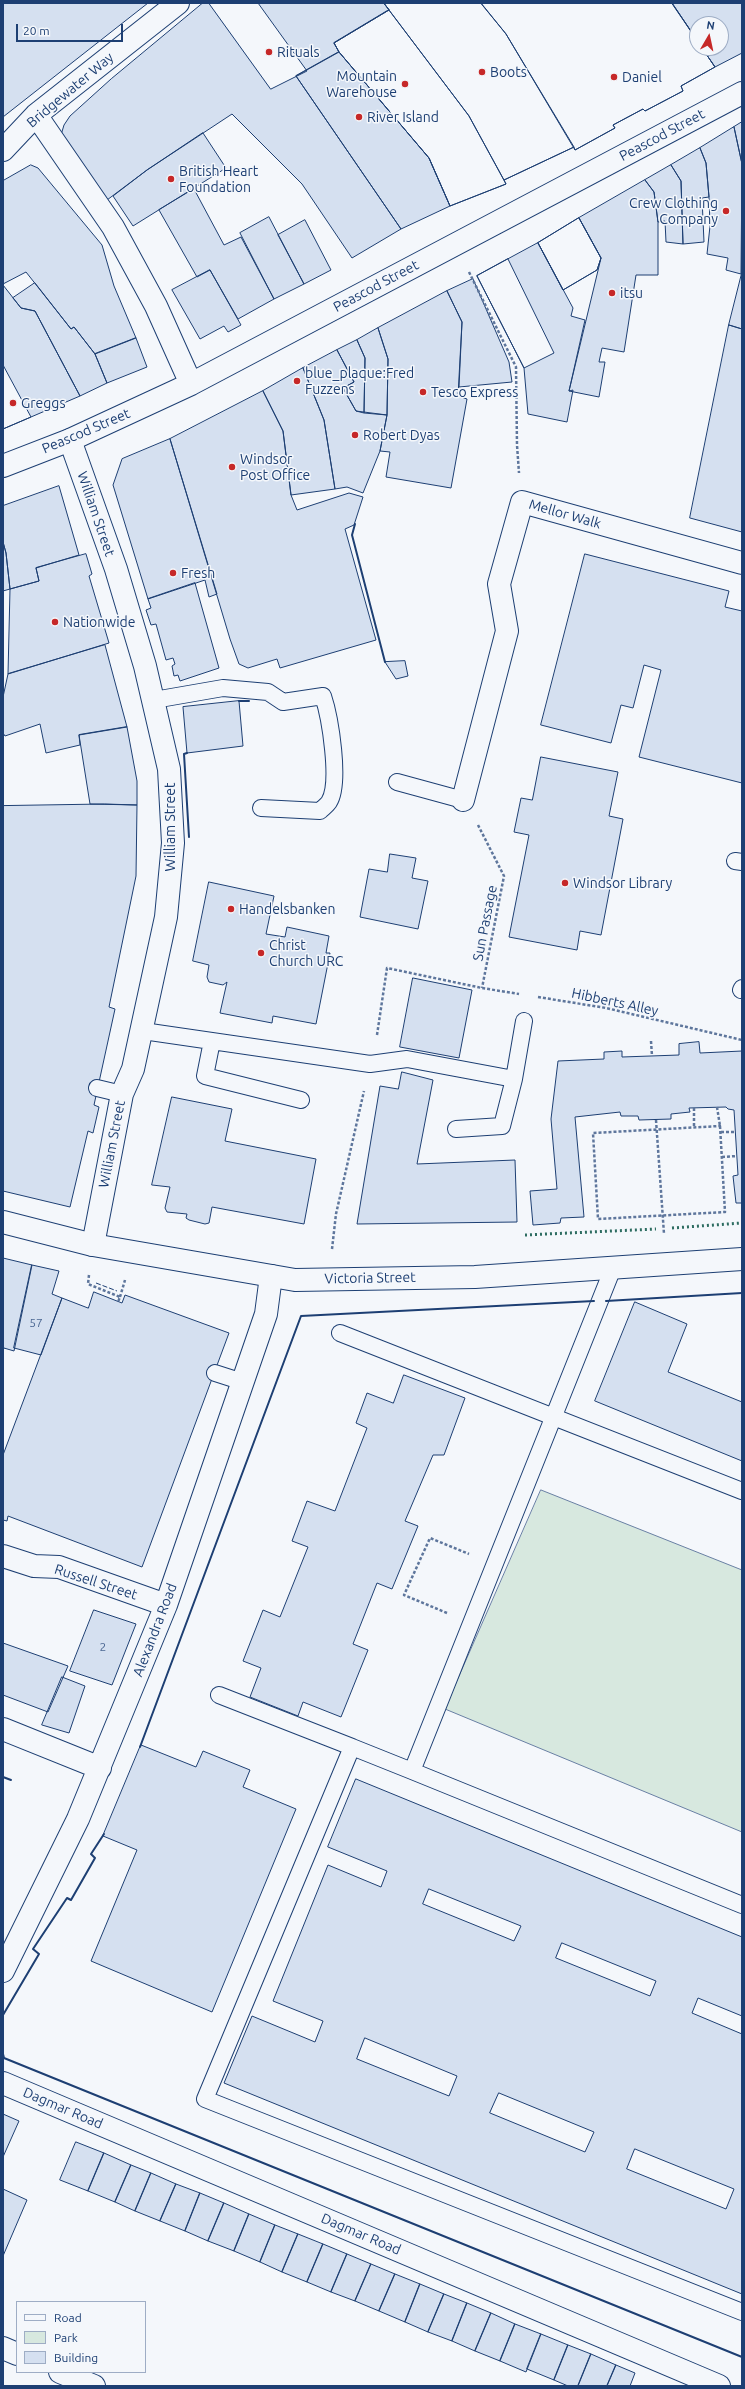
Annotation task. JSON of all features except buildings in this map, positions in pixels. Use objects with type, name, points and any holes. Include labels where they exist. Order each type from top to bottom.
[{"type":"street","name":"Bridgewater Way","points":[[3,150],[36,115],[178,3]]},
{"type":"street","name":"Peascod Street","points":[[3,466],[70,440],[191,384],[742,93]]},
{"type":"street","points":[[36,115],[113,227],[156,306],[191,384]]},
{"type":"street","name":"William Street","points":[[70,440],[116,569],[154,700],[170,769],[173,843],[166,917],[143,1031],[133,1069],[122,1094],[93,1245]]},
{"type":"street","name":"Mellor Walk","points":[[463,800],[507,631],[499,584],[522,502],[742,563]]},
{"type":"street","name":"Victoria Street","points":[[3,1222],[93,1245],[295,1280],[475,1277],[742,1259]]},
{"type":"street","name":"Alexandra Road","points":[[3,1971],[9,1942],[78,1819],[166,1605],[266,1314],[271,1276]]},
{"type":"street","name":"Russell Street","points":[[3,1556],[34,1566],[59,1567],[166,1605]]},
{"type":"street","points":[[3,1729],[100,1768]]},
{"type":"street","name":"Dagmar Road","points":[[3,2082],[719,2386]]},
{"type":"street","points":[[3,2348],[16,2354]]},
{"type":"street","points":[[62,2373],[94,2386]]},
{"type":"lane","points":[[154,700],[223,688],[268,692],[283,702],[323,696],[329,715],[334,771],[330,801],[320,810],[261,808]]},
{"type":"lane","points":[[397,782],[463,800]]},
{"type":"lane","points":[[456,1129],[502,1126],[514,1079],[524,1021]]},
{"type":"lane","points":[[143,1031],[370,1064],[407,1059],[514,1079]]},
{"type":"lane","points":[[212,1041],[205,1076],[301,1100]]},
{"type":"lane","points":[[97,1088],[122,1094]]},
{"type":"lane","points":[[412,1771],[613,1268]]},
{"type":"lane","points":[[340,1333],[742,1492]]},
{"type":"lane","points":[[215,1373],[243,1382]]},
{"type":"lane","points":[[219,1695],[412,1771],[742,1905]]},
{"type":"lane","points":[[352,1747],[204,2099],[742,2312]]},
{"type":"path","points":[[455,244],[516,367],[517,445],[522,502]]},
{"type":"path","name":"Sun Passage","points":[[463,800],[488,842],[504,876],[482,988],[523,994]]},
{"type":"path","name":"Hibberts Alley","points":[[531,996],[606,1008],[742,1040]]},
{"type":"path","points":[[651,1040],[652,1056]]},
{"type":"path","points":[[717,1107],[721,1132],[725,1212],[598,1219],[593,1133],[720,1126]]},
{"type":"path","points":[[694,1108],[694,1127]]},
{"type":"path","points":[[656,1120],[666,1264]]},
{"type":"path","points":[[721,1132],[735,1132]]},
{"type":"path","points":[[722,1157],[737,1156]]},
{"type":"path","points":[[472,1622],[404,1596],[430,1538],[495,1564]]},
{"type":"green space","points":[[541,1490],[742,1570],[742,1832],[445,1709]]},
{"type":"hedge","points":[[672,1228],[742,1223]]},
{"type":"hedge","points":[[525,1235],[656,1229]]},
{"type":"fence","points":[[96,1283],[117,1291]]},
{"type":"wall","points":[[355,524],[352,535],[385,662]]},
{"type":"wall","points":[[239,701],[249,701]]},
{"type":"wall","points":[[187,753],[184,754],[189,837]]},
{"type":"wall","points":[[606,1301],[742,1293]]},
{"type":"wall","points":[[140,1747],[301,1316],[594,1301]]},
{"type":"wall","points":[[3,1777],[11,1780]]},
{"type":"wall","points":[[3,2015],[39,1954],[33,1949],[67,1898],[71,1900],[95,1858],[91,1854],[104,1834]]},
{"type":"wall","points":[[3,2054],[4,2058],[742,2357]]},
{"type":"place","name":"Rituals","points":[[269,52]]},
{"type":"place","name":"Boots","points":[[482,72]]},
{"type":"place","name":"Daniel","points":[[614,77]]},
{"type":"place","name":"Mountain Warehouse","points":[[405,84]]},
{"type":"place","name":"River Island","points":[[359,117]]},
{"type":"place","name":"British Heart Foundation","points":[[171,179]]},
{"type":"place","name":"Crew Clothing Company","points":[[726,211]]},
{"type":"place","name":"itsu","points":[[612,293]]},
{"type":"place","name":"blue_plaque:Fred Fuzzens","points":[[297,381]]},
{"type":"place","name":"Tesco Express","points":[[423,392]]},
{"type":"place","name":"Greggs","points":[[13,403]]},
{"type":"place","name":"Robert Dyas","points":[[355,435]]},
{"type":"place","name":"Windsor Post Office","points":[[232,467]]},
{"type":"place","name":"Fresh","points":[[173,573]]},
{"type":"place","name":"Nationwide","points":[[55,622]]},
{"type":"place","name":"Windsor Library","points":[[565,883]]},
{"type":"place","name":"Handelsbanken","points":[[231,909]]},
{"type":"place","name":"Christ Church URC","points":[[261,953]]}]
